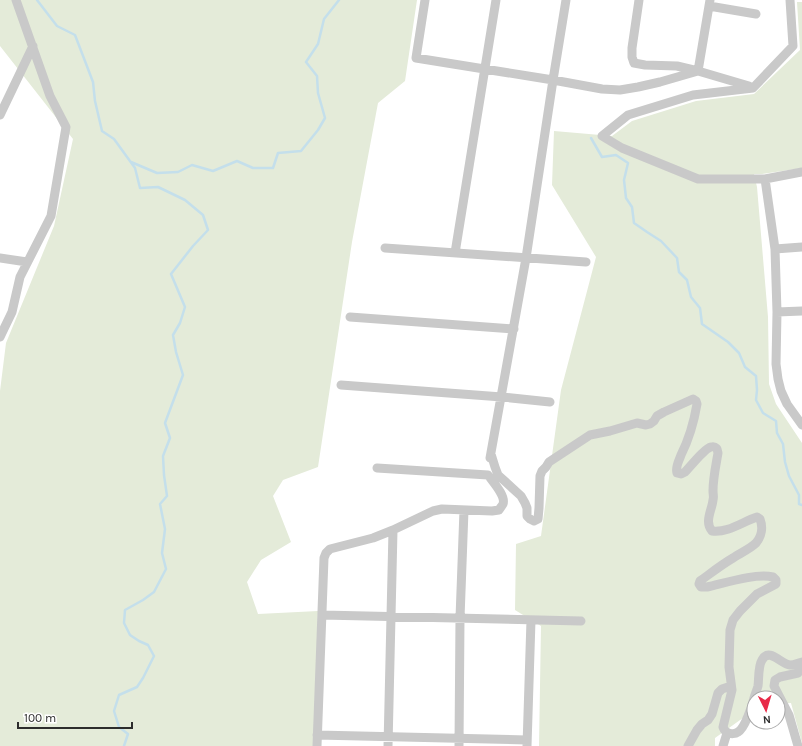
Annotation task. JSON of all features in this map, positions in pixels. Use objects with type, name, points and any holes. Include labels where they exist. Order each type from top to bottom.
[{"type":"street","points":[[0,337],[12,312],[20,277],[51,216],[66,127],[50,96],[16,0]]},
{"type":"street","points":[[425,0],[416,58],[602,89],[620,90],[660,82],[698,71]]},
{"type":"street","points":[[455,253],[496,0]]},
{"type":"street","points":[[317,746],[324,558],[326,554],[330,549],[373,538],[433,511],[442,509],[498,510],[503,504],[503,498],[500,492],[488,475],[488,466],[502,397],[526,258],[566,0]]},
{"type":"street","points":[[639,0],[632,48],[634,63],[645,66],[677,66],[753,88]]},
{"type":"street","points":[[790,0],[793,46],[753,88],[693,95],[628,115],[602,136],[622,148],[698,179],[765,179],[802,172]]},
{"type":"street","points":[[698,71],[709,3],[756,14]]},
{"type":"street","points":[[0,115],[32,46]]},
{"type":"street","points":[[765,179],[775,249],[777,312],[776,364],[778,379],[780,391],[787,404],[801,423]]},
{"type":"street","points":[[775,249],[802,247]]},
{"type":"street","points":[[385,248],[586,262]]},
{"type":"street","points":[[0,258],[27,262]]},
{"type":"street","points":[[777,312],[802,310]]},
{"type":"street","points":[[350,317],[514,329]]},
{"type":"street","points":[[341,385],[550,402]]},
{"type":"street","points":[[491,454],[494,467],[498,475],[521,496],[527,508],[527,516],[534,520],[538,518],[540,508],[540,476],[549,462],[590,435],[637,423],[646,425],[650,424],[664,412],[693,399],[696,401],[697,404],[693,423],[685,447],[677,464],[677,473],[681,474],[685,472],[706,450],[710,447],[715,447],[718,453],[713,492],[714,500],[709,518],[710,528],[712,531],[716,532],[732,528],[757,517],[760,519],[762,524],[762,530],[757,542],[700,581],[701,587],[764,576],[774,577],[776,580],[776,584],[757,594],[740,611],[730,630],[729,667],[732,690],[723,727],[724,730],[727,733],[733,734],[738,732],[742,728],[746,720]]},
{"type":"street","points":[[377,468],[488,475]]},
{"type":"street","points":[[459,743],[460,618],[464,510]]},
{"type":"street","points":[[388,742],[393,530]]},
{"type":"street","points":[[322,615],[581,621]]},
{"type":"street","points":[[317,735],[388,742],[527,743],[531,620]]},
{"type":"street","points":[[756,690],[761,660],[766,656],[771,655],[785,664],[790,665],[802,662]]},
{"type":"street","points":[[798,746],[789,715],[774,686],[776,680],[780,677],[798,673],[802,667]]},
{"type":"street","points":[[688,746],[697,730],[712,714],[718,693],[722,689],[728,687],[732,690]]},
{"type":"street","points":[[722,746],[727,733]]},
{"type":"green space","points":[[0,0],[417,0],[405,81],[378,103],[352,242],[318,467],[283,480],[273,496],[291,542],[261,560],[247,582],[258,614],[318,611],[314,746],[0,746],[0,391],[6,343],[54,226],[73,139],[0,46]]},
{"type":"green space","points":[[797,2],[802,2],[802,168],[754,174],[757,187],[768,317],[769,384],[776,404],[802,443],[802,743],[791,703],[786,703],[786,690],[746,690],[746,716],[715,738],[715,746],[539,746],[541,626],[515,610],[516,544],[541,536],[561,390],[596,257],[552,185],[554,131],[612,136],[632,121],[696,101],[754,94],[800,50]]},
{"type":"waterway","points":[[37,0],[57,26],[75,35],[93,82],[95,101],[102,131],[114,139],[135,168],[140,188],[158,187],[185,200],[203,215],[208,230],[171,274],[185,307],[180,323],[173,335],[176,352],[183,375],[165,423],[170,438],[163,456],[167,496],[160,504],[165,529],[162,553],[166,569],[154,592],[125,610],[124,623],[130,635],[148,645],[154,656],[137,687],[119,695],[114,711],[119,727],[128,734],[124,746]]},
{"type":"waterway","points":[[131,162],[157,173],[178,172],[192,165],[213,171],[237,161],[253,168],[273,168],[278,153],[301,151],[318,130],[325,118],[318,93],[317,76],[306,62],[318,44],[324,19],[339,0]]},
{"type":"waterway","points":[[591,138],[602,157],[616,155],[628,163],[624,180],[626,198],[632,207],[634,223],[661,241],[677,258],[679,272],[687,280],[691,297],[700,308],[702,324],[728,342],[739,353],[745,367],[756,376],[756,400],[763,413],[776,421],[777,433],[783,444],[785,462],[789,476],[799,495],[799,504],[802,505]]}]
